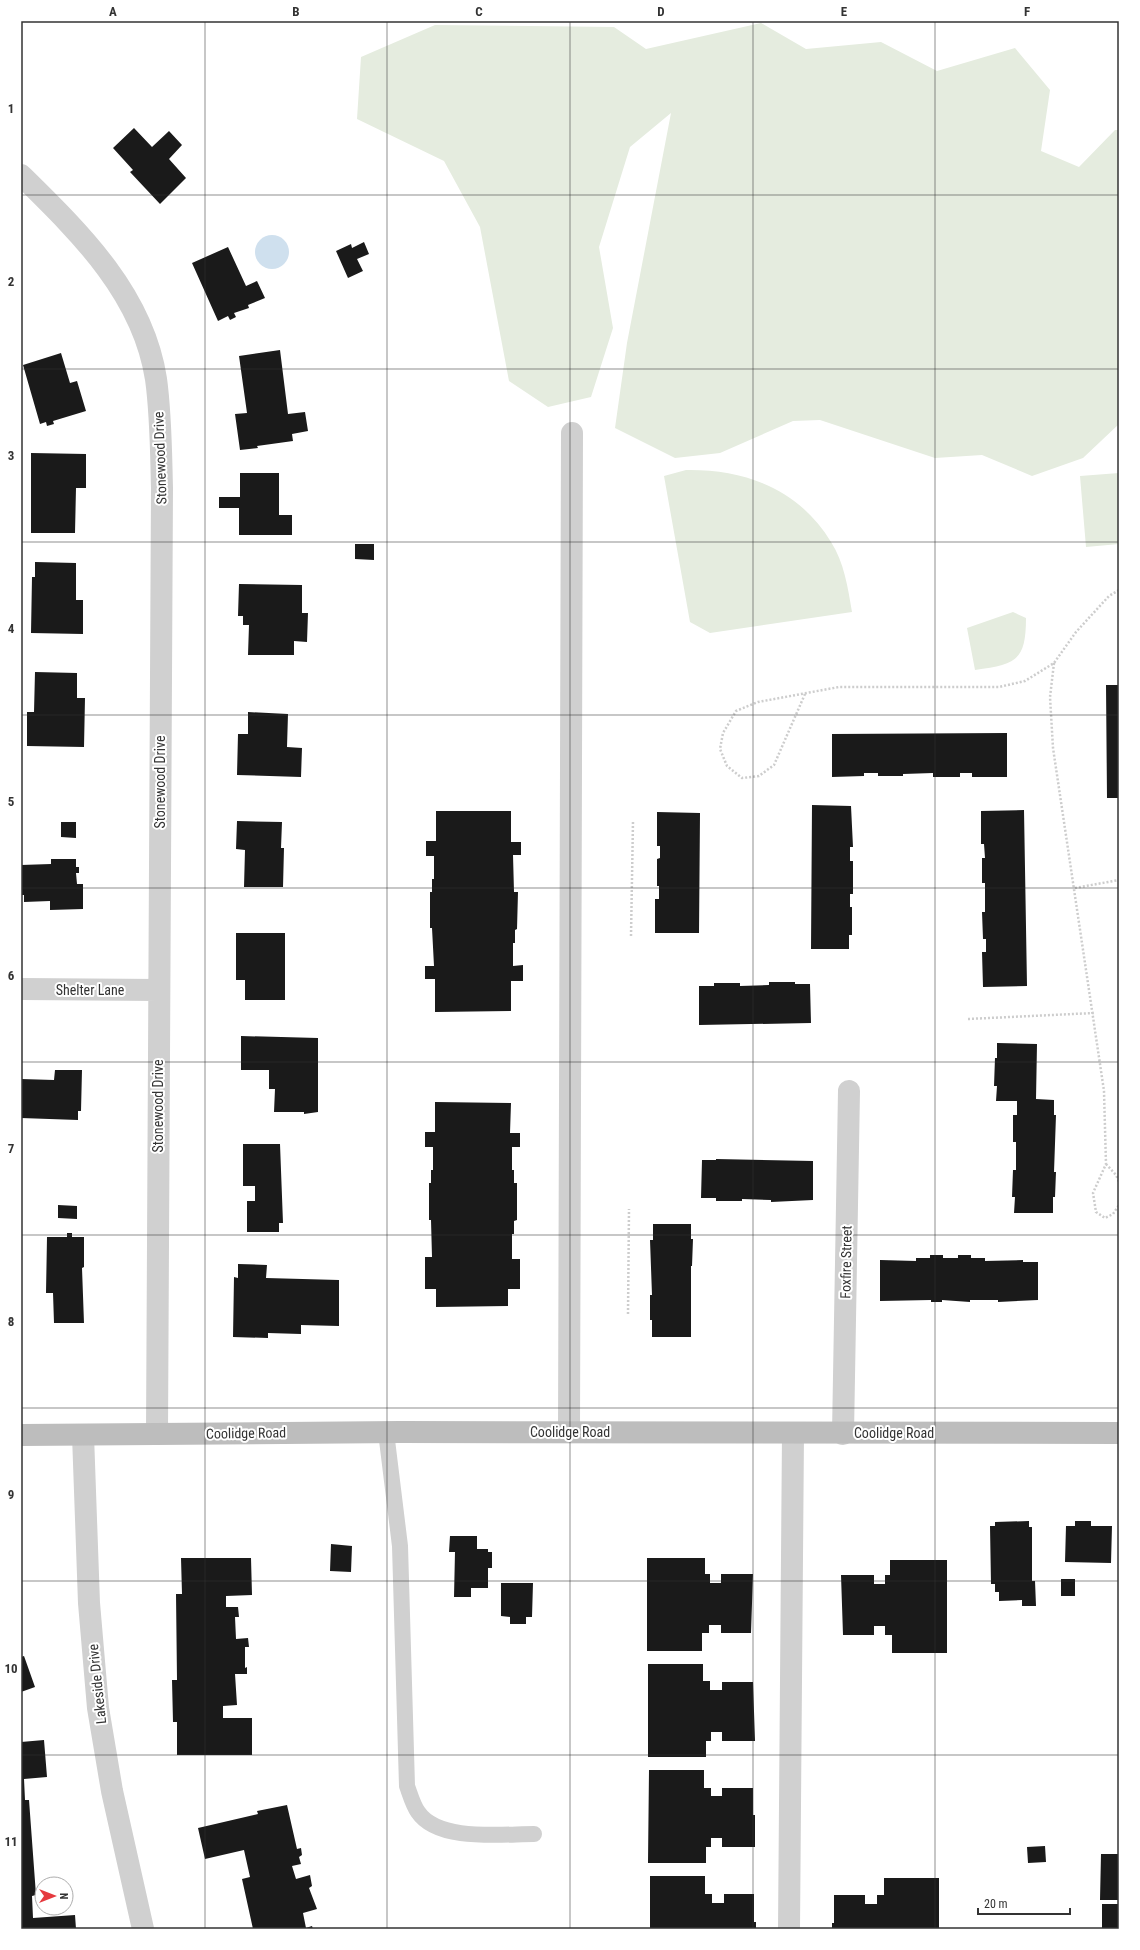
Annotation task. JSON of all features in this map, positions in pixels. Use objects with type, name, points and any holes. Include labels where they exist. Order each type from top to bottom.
[{"type":"street","name":"Stonewood Drive","points":[[21,175],[87,243],[131,305],[146,339],[156,379],[161,435],[162,488],[157,1434]]},
{"type":"street","points":[[570,1432],[572,433]]},
{"type":"street","name":"Shelter Lane","points":[[21,989],[159,990]]},
{"type":"street","name":"Foxfire Street","points":[[843,1434],[849,1091]]},
{"type":"street","name":"Coolidge Road","points":[[21,1435],[386,1432],[843,1434],[1119,1433]]},
{"type":"street","points":[[789,1929],[793,1433]]},
{"type":"street","name":"Lakeside Drive","points":[[83,1435],[89,1603],[98,1708],[112,1791],[142,1929]]},
{"type":"lane","points":[[386,1432],[400,1546],[407,1786],[418,1812],[436,1827],[459,1834],[534,1834]]},
{"type":"path","points":[[805,694],[774,765],[760,776],[742,778],[727,766],[720,748],[723,733],[736,711],[758,702],[839,687],[999,687],[1025,681],[1054,663],[1076,632],[1109,596],[1119,590]]},
{"type":"path","points":[[1054,663],[1050,697],[1053,748],[1094,1014],[1104,1091],[1106,1164],[1093,1193],[1096,1212],[1105,1218],[1113,1214],[1119,1205]]},
{"type":"path","points":[[631,936],[633,821]]},
{"type":"path","points":[[1075,888],[1119,880]]},
{"type":"path","points":[[968,1019],[1094,1014]]},
{"type":"path","points":[[1106,1164],[1116,1175],[1119,1182]]},
{"type":"path","points":[[628,1314],[629,1209]]},
{"type":"shaded area","points":[[761,23],[806,49],[881,42],[937,71],[1015,48],[1050,90],[1041,151],[1079,167],[1115,130],[1119,130],[1119,424],[1083,458],[1032,476],[982,455],[935,458],[820,420],[793,421],[720,453],[675,458],[615,428],[627,343],[671,113],[630,147],[599,247],[613,328],[591,397],[548,407],[509,381],[480,227],[444,161],[357,119],[361,57],[435,25],[614,27],[646,49]]},
{"type":"shaded area","points":[[686,470],[729,473],[749,478],[769,486],[787,496],[803,508],[818,524],[831,542],[839,558],[845,576],[852,612],[710,633],[690,622],[664,476]]},
{"type":"shaded area","points":[[1119,473],[1119,544],[1086,547],[1080,476]]},
{"type":"shaded area","points":[[1013,612],[1026,618],[1024,644],[1020,652],[1016,658],[1009,663],[975,670],[967,628]]},
{"type":"water","points":[[269,235],[275,235],[279,236],[286,242],[289,252],[288,259],[282,266],[275,269],[269,269],[265,268],[258,262],[255,255],[255,249],[256,245],[262,238]]},
{"type":"building","points":[[134,128],[152,147],[169,131],[182,145],[169,159],[186,178],[160,204],[130,172],[133,170],[113,148]]},
{"type":"building","points":[[364,242],[369,254],[357,259],[363,271],[348,278],[336,251],[351,244],[352,248]]},
{"type":"building","points":[[228,247],[246,286],[257,281],[265,298],[248,305],[249,308],[234,313],[236,317],[230,320],[228,316],[218,321],[192,263]]},
{"type":"building","points":[[280,350],[288,414],[305,412],[308,431],[292,434],[293,441],[240,450],[235,414],[247,413],[239,356]]},
{"type":"building","points":[[61,353],[70,383],[77,381],[86,411],[53,421],[54,424],[47,426],[46,422],[40,424],[23,365]]},
{"type":"building","points":[[31,453],[86,454],[86,488],[76,488],[75,533],[31,533]]},
{"type":"building","points":[[240,473],[279,473],[279,515],[292,515],[292,535],[239,535],[239,508],[219,508],[219,497],[240,497]]},
{"type":"building","points":[[355,544],[374,544],[374,560],[355,559]]},
{"type":"building","points":[[35,562],[76,563],[76,600],[83,600],[83,634],[31,633],[32,577],[35,577]]},
{"type":"building","points":[[239,584],[302,585],[302,613],[308,613],[307,642],[294,641],[294,655],[248,655],[249,625],[243,625],[243,616],[238,616]]},
{"type":"building","points":[[35,672],[77,673],[77,698],[85,698],[84,747],[27,746],[27,712],[34,712]]},
{"type":"building","points":[[1106,685],[1119,685],[1119,798],[1107,798]]},
{"type":"building","points":[[248,712],[288,714],[287,747],[302,748],[301,777],[237,775],[238,734],[248,734]]},
{"type":"building","points":[[1007,733],[1007,777],[972,777],[972,773],[960,773],[960,777],[933,777],[933,773],[903,774],[903,776],[878,776],[878,773],[864,773],[864,776],[832,777],[832,734]]},
{"type":"building","points":[[812,805],[851,806],[853,847],[850,847],[850,861],[853,861],[853,894],[850,894],[850,907],[852,907],[852,935],[849,935],[849,949],[811,949]]},
{"type":"building","points":[[1024,810],[1027,986],[983,987],[982,952],[986,952],[986,939],[983,939],[982,912],[985,912],[985,883],[982,883],[982,858],[985,858],[984,844],[981,844],[981,811]]},
{"type":"building","points":[[436,811],[511,811],[511,842],[521,842],[521,855],[513,855],[514,892],[518,892],[517,929],[515,930],[515,943],[513,943],[513,966],[523,965],[523,981],[511,981],[511,1011],[435,1012],[435,979],[425,979],[425,966],[434,966],[432,928],[430,928],[430,892],[432,892],[432,879],[434,879],[434,856],[426,856],[426,841],[436,841]]},
{"type":"building","points":[[657,812],[700,813],[699,933],[655,933],[655,899],[659,899],[659,886],[657,886],[657,859],[660,858],[660,846],[657,846]]},
{"type":"building","points":[[237,821],[282,822],[281,848],[284,848],[283,887],[244,887],[245,850],[236,849]]},
{"type":"building","points":[[61,822],[76,822],[76,838],[61,837]]},
{"type":"building","points":[[51,859],[76,859],[76,867],[79,867],[79,873],[76,873],[77,884],[83,884],[83,909],[50,910],[50,901],[24,902],[24,895],[21,895],[21,865],[51,864]]},
{"type":"building","points":[[236,933],[285,933],[285,1000],[245,1000],[245,980],[236,980]]},
{"type":"building","points":[[769,982],[795,982],[795,984],[810,984],[811,1023],[699,1025],[699,986],[714,986],[714,983],[740,983],[740,986],[769,985]]},
{"type":"building","points":[[241,1036],[318,1038],[318,1112],[304,1114],[304,1112],[274,1112],[275,1089],[269,1089],[269,1070],[241,1070]]},
{"type":"building","points":[[997,1043],[1037,1044],[1036,1099],[1054,1100],[1054,1115],[1056,1115],[1054,1172],[1056,1172],[1053,1213],[1014,1213],[1015,1197],[1012,1197],[1013,1170],[1016,1170],[1016,1142],[1013,1142],[1013,1115],[1017,1115],[1017,1101],[996,1101],[997,1086],[994,1086]]},
{"type":"building","points":[[55,1070],[82,1070],[81,1111],[78,1111],[78,1120],[21,1118],[21,1079],[54,1080]]},
{"type":"building","points":[[435,1102],[511,1103],[510,1133],[520,1133],[520,1147],[512,1147],[512,1170],[514,1170],[514,1183],[517,1183],[517,1220],[514,1221],[514,1234],[512,1234],[512,1259],[520,1259],[520,1289],[508,1289],[508,1306],[436,1307],[436,1289],[425,1289],[425,1257],[432,1257],[431,1220],[429,1220],[429,1183],[431,1183],[431,1170],[433,1170],[433,1147],[425,1147],[425,1132],[435,1132]]},
{"type":"building","points":[[243,1144],[280,1144],[283,1223],[279,1223],[279,1232],[247,1232],[247,1201],[255,1201],[255,1186],[243,1186]]},
{"type":"building","points":[[702,1160],[813,1161],[813,1200],[771,1202],[771,1200],[742,1199],[742,1201],[716,1201],[716,1198],[701,1198]]},
{"type":"building","points":[[58,1205],[77,1206],[77,1219],[58,1218]]},
{"type":"building","points":[[653,1224],[691,1224],[691,1239],[693,1239],[691,1266],[691,1337],[652,1337],[652,1320],[650,1320],[650,1295],[652,1295],[650,1240],[653,1240]]},
{"type":"building","points":[[67,1233],[72,1233],[72,1237],[84,1237],[84,1267],[82,1268],[84,1323],[54,1323],[53,1293],[46,1293],[47,1237],[67,1237]]},
{"type":"building","points":[[930,1255],[943,1255],[943,1258],[958,1258],[958,1255],[971,1255],[971,1258],[985,1258],[985,1261],[1023,1260],[1023,1262],[1038,1262],[1038,1300],[998,1302],[998,1300],[970,1300],[970,1302],[942,1300],[942,1302],[931,1302],[931,1300],[880,1301],[880,1260],[916,1261],[916,1258],[930,1258]]},
{"type":"building","points":[[238,1264],[267,1265],[266,1278],[339,1280],[339,1326],[301,1325],[301,1334],[268,1333],[268,1338],[233,1337],[234,1277],[238,1278]]},
{"type":"building","points":[[1029,1521],[1029,1527],[1032,1527],[1032,1581],[1035,1581],[1036,1606],[1022,1606],[1022,1600],[999,1601],[999,1592],[995,1592],[995,1584],[991,1584],[990,1526],[995,1526],[995,1522]]},
{"type":"building","points":[[1075,1521],[1091,1521],[1091,1526],[1112,1526],[1111,1563],[1065,1562],[1066,1526],[1075,1526]]},
{"type":"building","points":[[450,1536],[477,1536],[477,1549],[488,1549],[488,1552],[492,1552],[492,1568],[488,1568],[488,1588],[471,1588],[471,1597],[454,1597],[455,1552],[449,1552]]},
{"type":"building","points":[[331,1544],[352,1546],[351,1572],[330,1571]]},
{"type":"building","points":[[181,1558],[251,1558],[252,1595],[226,1596],[226,1607],[238,1607],[239,1617],[235,1617],[236,1639],[248,1638],[249,1647],[245,1647],[245,1668],[247,1667],[247,1674],[235,1674],[237,1705],[223,1706],[223,1718],[252,1718],[252,1755],[177,1755],[177,1722],[173,1722],[172,1680],[177,1680],[176,1594],[182,1594]]},
{"type":"building","points":[[647,1558],[705,1558],[705,1574],[710,1574],[710,1583],[721,1583],[721,1574],[753,1574],[751,1633],[721,1633],[721,1625],[709,1625],[709,1633],[702,1633],[702,1651],[647,1651]]},
{"type":"building","points":[[890,1560],[947,1560],[947,1653],[892,1653],[892,1635],[885,1635],[885,1626],[874,1626],[874,1635],[843,1635],[841,1575],[874,1575],[874,1584],[885,1584],[885,1575],[890,1575]]},
{"type":"building","points":[[1061,1579],[1075,1579],[1075,1596],[1061,1596]]},
{"type":"building","points":[[501,1583],[533,1583],[532,1617],[526,1617],[526,1624],[510,1624],[510,1617],[501,1616]]},
{"type":"building","points":[[24,1656],[35,1687],[21,1692],[21,1657]]},
{"type":"building","points":[[648,1664],[703,1664],[703,1681],[710,1681],[710,1690],[722,1690],[722,1682],[753,1682],[755,1741],[722,1741],[722,1732],[711,1732],[711,1741],[706,1741],[706,1757],[648,1757]]},
{"type":"building","points":[[44,1740],[47,1777],[24,1779],[25,1800],[29,1800],[35,1876],[34,1896],[32,1896],[33,1918],[75,1915],[76,1929],[21,1929],[21,1742]]},
{"type":"building","points":[[649,1770],[704,1770],[704,1788],[711,1788],[711,1796],[722,1796],[722,1788],[753,1788],[755,1847],[722,1847],[722,1838],[711,1838],[711,1847],[706,1847],[706,1863],[648,1863]]},
{"type":"building","points":[[287,1805],[297,1849],[301,1848],[302,1855],[299,1857],[301,1864],[292,1866],[296,1879],[310,1875],[312,1886],[309,1888],[317,1909],[303,1913],[306,1928],[312,1926],[313,1929],[253,1929],[242,1879],[250,1877],[244,1850],[205,1859],[198,1828],[258,1814],[257,1811]]},
{"type":"building","points":[[1045,1846],[1046,1862],[1028,1863],[1027,1847]]},
{"type":"building","points":[[1101,1854],[1119,1854],[1119,1900],[1100,1900]]},
{"type":"building","points":[[650,1876],[705,1876],[705,1894],[712,1894],[712,1903],[724,1903],[724,1894],[754,1894],[754,1922],[756,1922],[756,1929],[650,1929]]},
{"type":"building","points":[[884,1878],[939,1878],[939,1929],[832,1929],[832,1923],[834,1923],[834,1895],[865,1895],[865,1904],[877,1904],[877,1895],[884,1895]]},
{"type":"building","points":[[1102,1904],[1119,1904],[1119,1929],[1102,1929]]}]
